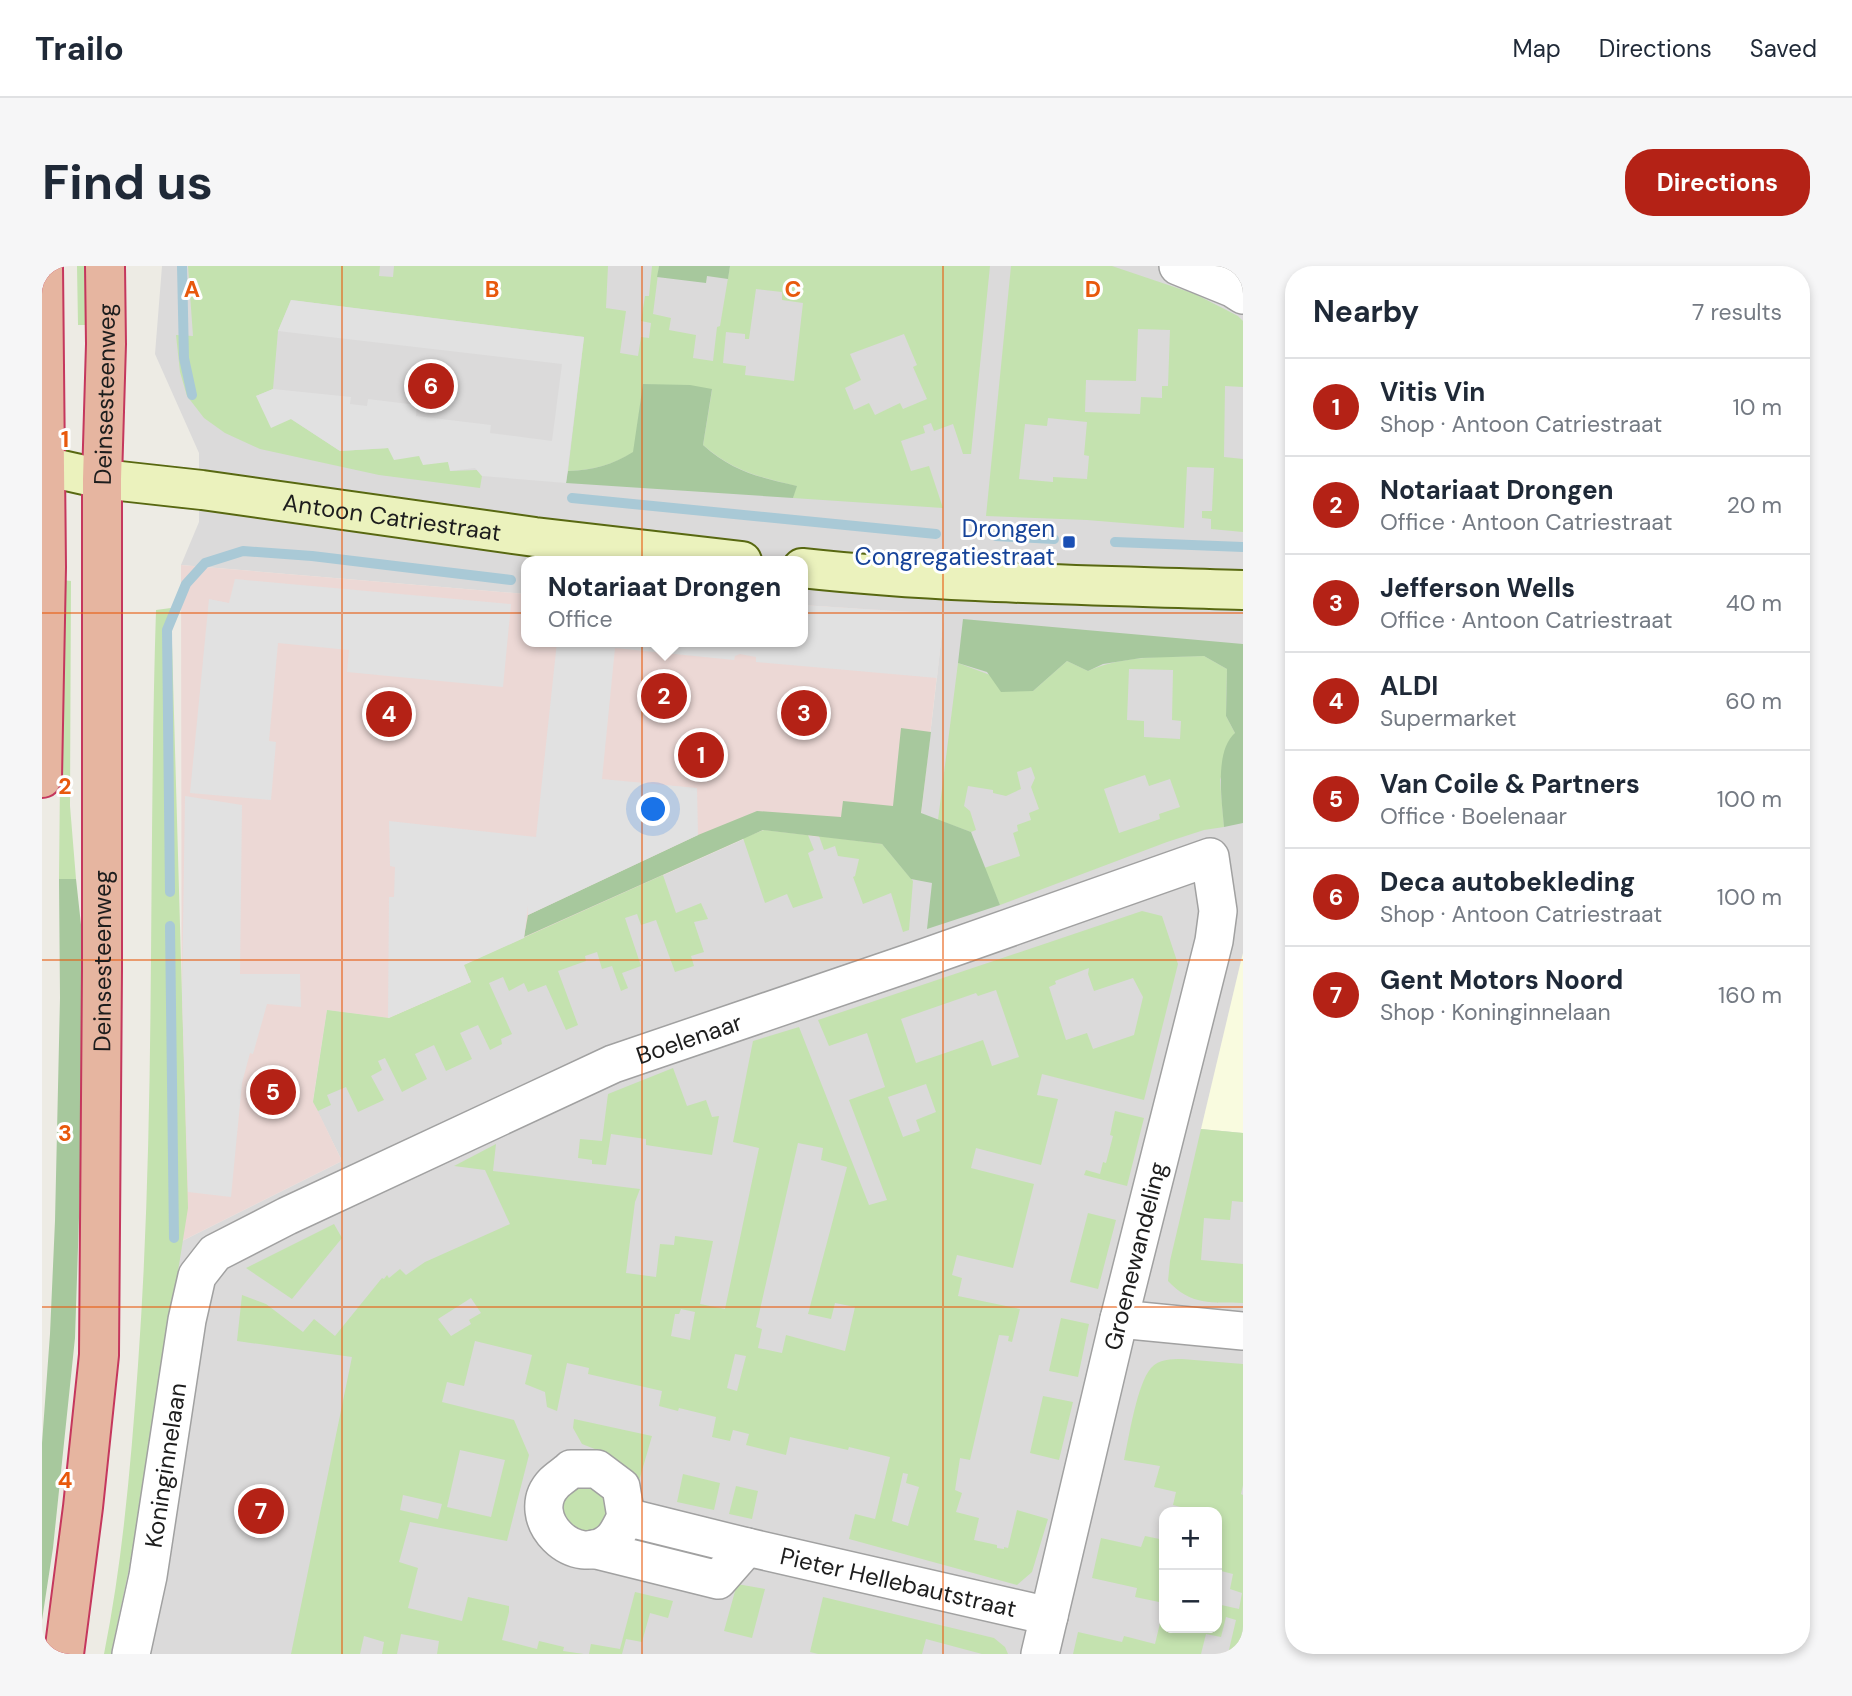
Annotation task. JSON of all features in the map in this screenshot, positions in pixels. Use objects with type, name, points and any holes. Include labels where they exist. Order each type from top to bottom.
[{"type":"highway","points":[[42,778],[46,567],[43,266]]},
{"type":"highway","name":"Deinsesteenweg","points":[[64,1654],[99,1355],[105,266]]},
{"type":"main road","name":"Antoon Catriestraat","points":[[43,466],[102,479],[194,489],[535,537],[699,556]]},
{"type":"main road","points":[[808,569],[886,577],[963,581],[1243,590]]},
{"type":"street","points":[[1178,266],[1243,295]]},
{"type":"street","name":"Boelenaar","points":[[197,1276],[215,1254],[287,1216],[613,1064],[1210,857]]},
{"type":"street","name":"Groenewandeling","points":[[1040,1654],[1119,1319],[1214,941],[1218,911],[1210,857]]},
{"type":"street","name":"Koninginnelaan","points":[[131,1654],[148,1576],[187,1320],[197,1276]]},
{"type":"street","points":[[1119,1319],[1243,1331]]},
{"type":"street","name":"Pieter Hellebautstraat","points":[[747,1547],[718,1580],[593,1549],[574,1548],[556,1538],[547,1523],[545,1502],[552,1484],[571,1469],[597,1469],[621,1488],[626,1517],[1049,1616]]},
{"type":"street","points":[[593,1549],[611,1541],[626,1517]]},
{"type":"shaded area","points":[[162,266],[1243,266],[1243,1654],[115,1654],[182,1241],[342,1161],[313,1102],[327,1010],[389,1018],[471,982],[463,965],[764,830],[917,849],[944,615],[808,605],[808,556],[521,556],[521,594],[181,565],[199,522],[199,453],[155,354]]},
{"type":"shaded area","points":[[291,300],[584,337],[566,483],[482,476],[475,468],[450,471],[448,462],[423,465],[419,456],[394,460],[388,448],[340,451],[291,419],[271,428],[256,396],[273,389],[351,397],[350,404],[367,406],[368,399],[417,405],[416,416],[491,425],[490,433],[552,441],[562,364],[278,331]]},
{"type":"shaded area","points":[[181,565],[521,594],[521,647],[808,647],[808,605],[944,614],[917,849],[763,830],[464,965],[471,982],[388,1018],[327,1010],[313,1101],[342,1161],[182,1241]]},
{"type":"shaded area","points":[[235,579],[511,604],[503,687],[347,672],[349,650],[278,643],[269,741],[276,742],[271,800],[190,793],[209,599],[229,603]]},
{"type":"shaded area","points":[[808,605],[944,614],[937,678],[756,662],[756,657],[740,654],[735,656],[734,660],[615,648],[602,779],[697,788],[698,835],[528,915],[528,906],[524,938],[464,965],[471,982],[388,1018],[389,897],[394,897],[395,867],[390,866],[389,821],[536,837],[556,647],[808,647]]},
{"type":"shaded area","points":[[185,796],[242,805],[240,974],[300,974],[301,1007],[267,1004],[253,1054],[250,1053],[242,1083],[231,1197],[188,1192],[182,995]]},
{"type":"shaded area","points":[[1243,953],[1243,1133],[1201,1129],[1240,965]]},
{"type":"green space","points":[[77,266],[88,266],[89,325],[78,325]]},
{"type":"green space","points":[[188,266],[380,266],[379,276],[393,277],[394,266],[608,266],[606,308],[626,311],[620,353],[638,356],[641,337],[649,338],[651,323],[641,321],[645,296],[649,296],[652,266],[659,266],[653,314],[671,318],[669,330],[696,335],[693,358],[713,361],[730,266],[990,266],[971,454],[963,454],[953,424],[934,431],[931,423],[923,426],[925,433],[901,441],[911,471],[929,466],[943,508],[793,498],[796,486],[736,467],[703,445],[712,390],[643,384],[634,452],[602,466],[568,471],[584,337],[291,300],[278,331],[273,389],[256,396],[340,451],[389,448],[448,462],[451,471],[477,470],[482,476],[480,488],[379,475],[260,449],[225,433],[204,418],[187,396],[180,372],[176,335],[193,336]],"holes":[[[756,289],[782,292],[782,300],[803,303],[794,381],[745,375],[746,366],[723,363],[726,332],[745,334],[745,339],[749,339]],[[904,334],[917,365],[913,367],[927,399],[903,409],[900,403],[875,415],[869,403],[854,410],[845,388],[861,380],[850,354]]]},
{"type":"green space","points":[[659,266],[730,266],[728,279],[707,276],[706,283],[657,277]]},
{"type":"green space","points":[[1011,266],[1112,266],[1195,294],[1243,321],[1243,387],[1225,386],[1224,457],[1243,459],[1243,532],[1211,529],[1211,519],[1202,518],[1202,511],[1212,511],[1214,468],[1187,467],[1184,528],[1087,520],[986,516]],"holes":[[[1138,329],[1170,330],[1168,386],[1162,386],[1162,398],[1141,397],[1140,414],[1085,412],[1086,380],[1136,381]],[[1048,418],[1087,422],[1084,455],[1089,456],[1087,479],[1053,477],[1053,482],[1019,479],[1025,424],[1047,426]]]},
{"type":"green space","points":[[643,384],[690,385],[712,389],[703,445],[736,467],[797,486],[793,498],[566,483],[568,471],[602,466],[633,452]]},
{"type":"green space","points":[[62,580],[71,581],[70,806],[76,879],[59,879]]},
{"type":"green space","points":[[171,608],[188,1208],[137,1531],[111,1654],[104,1654],[121,1546],[138,1365],[147,1177],[156,610]]},
{"type":"green space","points":[[963,619],[1243,644],[1243,823],[1224,827],[1222,764],[1228,741],[1235,733],[1226,716],[1227,669],[1204,656],[1141,658],[1103,664],[1088,671],[1067,661],[1033,691],[1001,692],[987,672],[958,663]]},
{"type":"green space","points":[[1204,656],[1227,669],[1226,716],[1235,733],[1220,780],[1224,827],[1204,830],[1167,842],[1000,905],[984,868],[1020,856],[1013,833],[1018,831],[1017,825],[1031,820],[1029,813],[1039,809],[1031,787],[1035,778],[1031,767],[1017,772],[1021,789],[1006,796],[993,793],[993,790],[968,786],[964,806],[970,811],[976,830],[971,832],[938,820],[958,663],[1033,691],[1067,661],[1088,671],[1131,659]],"holes":[[[1129,669],[1173,670],[1172,720],[1181,721],[1180,739],[1144,737],[1144,721],[1127,720]],[[1145,775],[1149,786],[1170,779],[1180,807],[1159,814],[1160,819],[1119,833],[1104,789]]]},
{"type":"green space","points":[[901,728],[931,732],[921,813],[971,832],[1000,905],[927,929],[932,883],[911,879],[882,844],[763,830],[524,937],[528,915],[698,835],[757,811],[841,817],[843,801],[893,806]]},
{"type":"green space","points":[[764,830],[808,835],[814,850],[808,853],[823,898],[793,908],[787,894],[765,903],[743,838]]},
{"type":"green space","points":[[819,836],[882,844],[913,881],[909,930],[903,932],[891,893],[863,904],[853,877],[859,859],[838,856],[835,846],[824,850]]},
{"type":"green space","points":[[663,875],[676,913],[701,903],[708,919],[694,922],[704,952],[691,956],[694,966],[675,972],[656,920],[641,925],[637,914],[625,918],[641,966],[622,973],[628,988],[621,991],[612,966],[602,969],[597,952],[585,956],[586,961],[558,971],[578,1025],[566,1030],[546,985],[528,992],[524,983],[509,991],[503,977],[489,983],[512,1034],[501,1039],[502,1044],[490,1050],[478,1025],[460,1033],[472,1059],[446,1071],[434,1045],[415,1054],[427,1079],[402,1092],[385,1058],[378,1061],[382,1070],[371,1076],[384,1100],[358,1112],[346,1087],[327,1095],[331,1105],[318,1111],[313,1102],[327,1010],[389,1018],[471,982],[463,965]]},
{"type":"green space","points":[[59,879],[76,879],[86,1005],[75,1338],[53,1548],[42,1620],[42,1443],[55,1221],[60,998]]},
{"type":"green space","points":[[1142,911],[1162,916],[1178,964],[1144,1100],[1042,1074],[1037,1095],[1058,1099],[1041,1165],[976,1148],[971,1168],[1034,1184],[1013,1268],[957,1255],[952,1275],[962,1278],[958,1296],[1020,1309],[1012,1342],[1008,1341],[1009,1336],[999,1335],[970,1460],[960,1458],[955,1490],[962,1493],[956,1512],[979,1518],[974,1540],[1004,1549],[1008,1548],[1017,1510],[1048,1519],[1032,1572],[1017,1585],[849,1539],[855,1514],[875,1519],[890,1457],[790,1437],[786,1455],[746,1445],[749,1434],[733,1430],[730,1441],[712,1437],[716,1417],[659,1406],[662,1391],[588,1374],[589,1368],[567,1363],[557,1411],[547,1407],[545,1392],[525,1384],[532,1355],[475,1341],[464,1386],[447,1382],[442,1402],[514,1420],[529,1455],[507,1541],[410,1522],[399,1562],[418,1568],[408,1608],[462,1621],[468,1597],[509,1606],[502,1640],[537,1649],[539,1641],[564,1647],[563,1651],[584,1654],[437,1654],[439,1641],[401,1634],[397,1654],[382,1654],[384,1642],[364,1636],[360,1654],[291,1654],[352,1357],[237,1341],[242,1295],[266,1304],[303,1332],[314,1319],[335,1336],[382,1278],[387,1275],[389,1278],[400,1269],[406,1275],[425,1262],[510,1224],[485,1170],[454,1166],[496,1144],[493,1171],[640,1189],[635,1202],[626,1273],[656,1277],[660,1244],[674,1245],[675,1236],[713,1241],[700,1304],[725,1309],[759,1148],[733,1142],[753,1041],[799,1027],[869,1205],[887,1200],[849,1100],[885,1087],[867,1033],[829,1046],[818,1020]],"holes":[[[1089,968],[1088,974],[1094,991],[1133,978],[1143,997],[1134,1035],[1093,1049],[1087,1033],[1066,1040],[1049,987],[1056,984],[1055,981]],[[996,990],[1019,1057],[992,1066],[983,1040],[916,1063],[901,1019],[976,993],[978,996]],[[926,1084],[936,1112],[916,1120],[920,1131],[903,1137],[888,1097]],[[798,1143],[823,1148],[821,1160],[847,1167],[808,1314],[831,1319],[835,1303],[855,1307],[845,1351],[786,1335],[782,1353],[758,1348],[762,1329],[756,1327]],[[471,1298],[481,1313],[469,1320],[471,1324],[451,1336],[438,1319]],[[681,1309],[695,1312],[690,1340],[671,1336],[675,1314],[679,1314]],[[735,1354],[746,1356],[737,1391],[727,1388]],[[460,1450],[505,1460],[491,1517],[447,1507]],[[903,1473],[908,1474],[906,1483],[919,1487],[908,1526],[892,1521]],[[403,1495],[442,1504],[438,1519],[400,1510]]]},
{"type":"green space","points":[[673,1068],[687,1106],[706,1100],[712,1117],[719,1116],[712,1155],[646,1145],[646,1139],[611,1134],[606,1165],[592,1164],[592,1160],[578,1158],[580,1139],[602,1141],[608,1094]]},
{"type":"green space","points":[[1115,1111],[1144,1118],[1127,1186],[1084,1175],[1086,1170],[1100,1174],[1103,1162],[1106,1163],[1113,1136],[1110,1135]]},
{"type":"green space","points":[[1201,1129],[1243,1133],[1243,1202],[1232,1201],[1230,1220],[1204,1218],[1201,1260],[1243,1264],[1243,1303],[1194,1299],[1168,1281],[1170,1261]]},
{"type":"green space","points":[[1088,1213],[1116,1220],[1098,1289],[1070,1282]]},
{"type":"green space","points":[[334,1224],[342,1238],[292,1299],[246,1268]]},
{"type":"green space","points":[[1061,1318],[1089,1324],[1078,1377],[1049,1371]]},
{"type":"green space","points":[[1169,1359],[1243,1364],[1243,1654],[1228,1654],[1236,1620],[1226,1617],[1222,1633],[1222,1605],[1239,1609],[1242,1593],[1230,1589],[1233,1574],[1222,1571],[1222,1507],[1173,1505],[1176,1492],[1154,1487],[1160,1466],[1124,1460],[1134,1411],[1146,1376],[1151,1368]]},
{"type":"green space","points":[[1043,1396],[1073,1402],[1059,1460],[1030,1453]]},
{"type":"green space","points":[[574,1419],[652,1436],[639,1481],[622,1464],[605,1453],[582,1444],[573,1428]]},
{"type":"green space","points":[[683,1474],[720,1483],[714,1510],[677,1502]]},
{"type":"green space","points":[[580,1476],[616,1503],[590,1541],[564,1535],[559,1489]]},
{"type":"green space","points":[[736,1486],[758,1491],[752,1519],[729,1514]]},
{"type":"green space","points":[[1145,1536],[1159,1539],[1159,1602],[1135,1597],[1137,1588],[1092,1578],[1101,1538],[1141,1547]]},
{"type":"green space","points":[[737,1584],[765,1589],[752,1638],[724,1631]]},
{"type":"green space","points":[[635,1592],[673,1601],[668,1618],[650,1613],[642,1642],[626,1639],[622,1654],[589,1654],[591,1644],[620,1649]]},
{"type":"green space","points":[[823,1597],[994,1638],[1005,1647],[1008,1654],[982,1654],[926,1639],[922,1654],[810,1652]]},
{"type":"green space","points":[[1159,1627],[1159,1633],[1222,1633],[1221,1637],[1206,1634],[1201,1654],[1073,1654],[1078,1632],[1122,1642],[1124,1636],[1155,1644]]},
{"type":"waterway","points":[[182,266],[184,358],[192,395]]},
{"type":"waterway","points":[[572,498],[936,534]]},
{"type":"waterway","points":[[996,536],[1054,539]]},
{"type":"waterway","points":[[1115,542],[1243,547]]},
{"type":"waterway","points":[[170,892],[167,630],[186,584],[205,563],[243,551],[312,556],[511,580]]},
{"type":"waterway","points":[[170,926],[174,1238]]},
{"type":"place","name":"Deca autobekleding","points":[[431,386]]},
{"type":"place","name":"Drongen Congregatiestraat","points":[[1069,542]]},
{"type":"place","name":"Notariaat Drongen","points":[[664,696]]},
{"type":"place","name":"Jefferson Wells","points":[[804,713]]},
{"type":"place","name":"ALDI","points":[[389,714]]},
{"type":"place","name":"Vitis Vin","points":[[701,755]]},
{"type":"place","name":"Van Coile & Partners","points":[[273,1092]]},
{"type":"place","name":"Gent Motors Noord","points":[[261,1511]]}]
